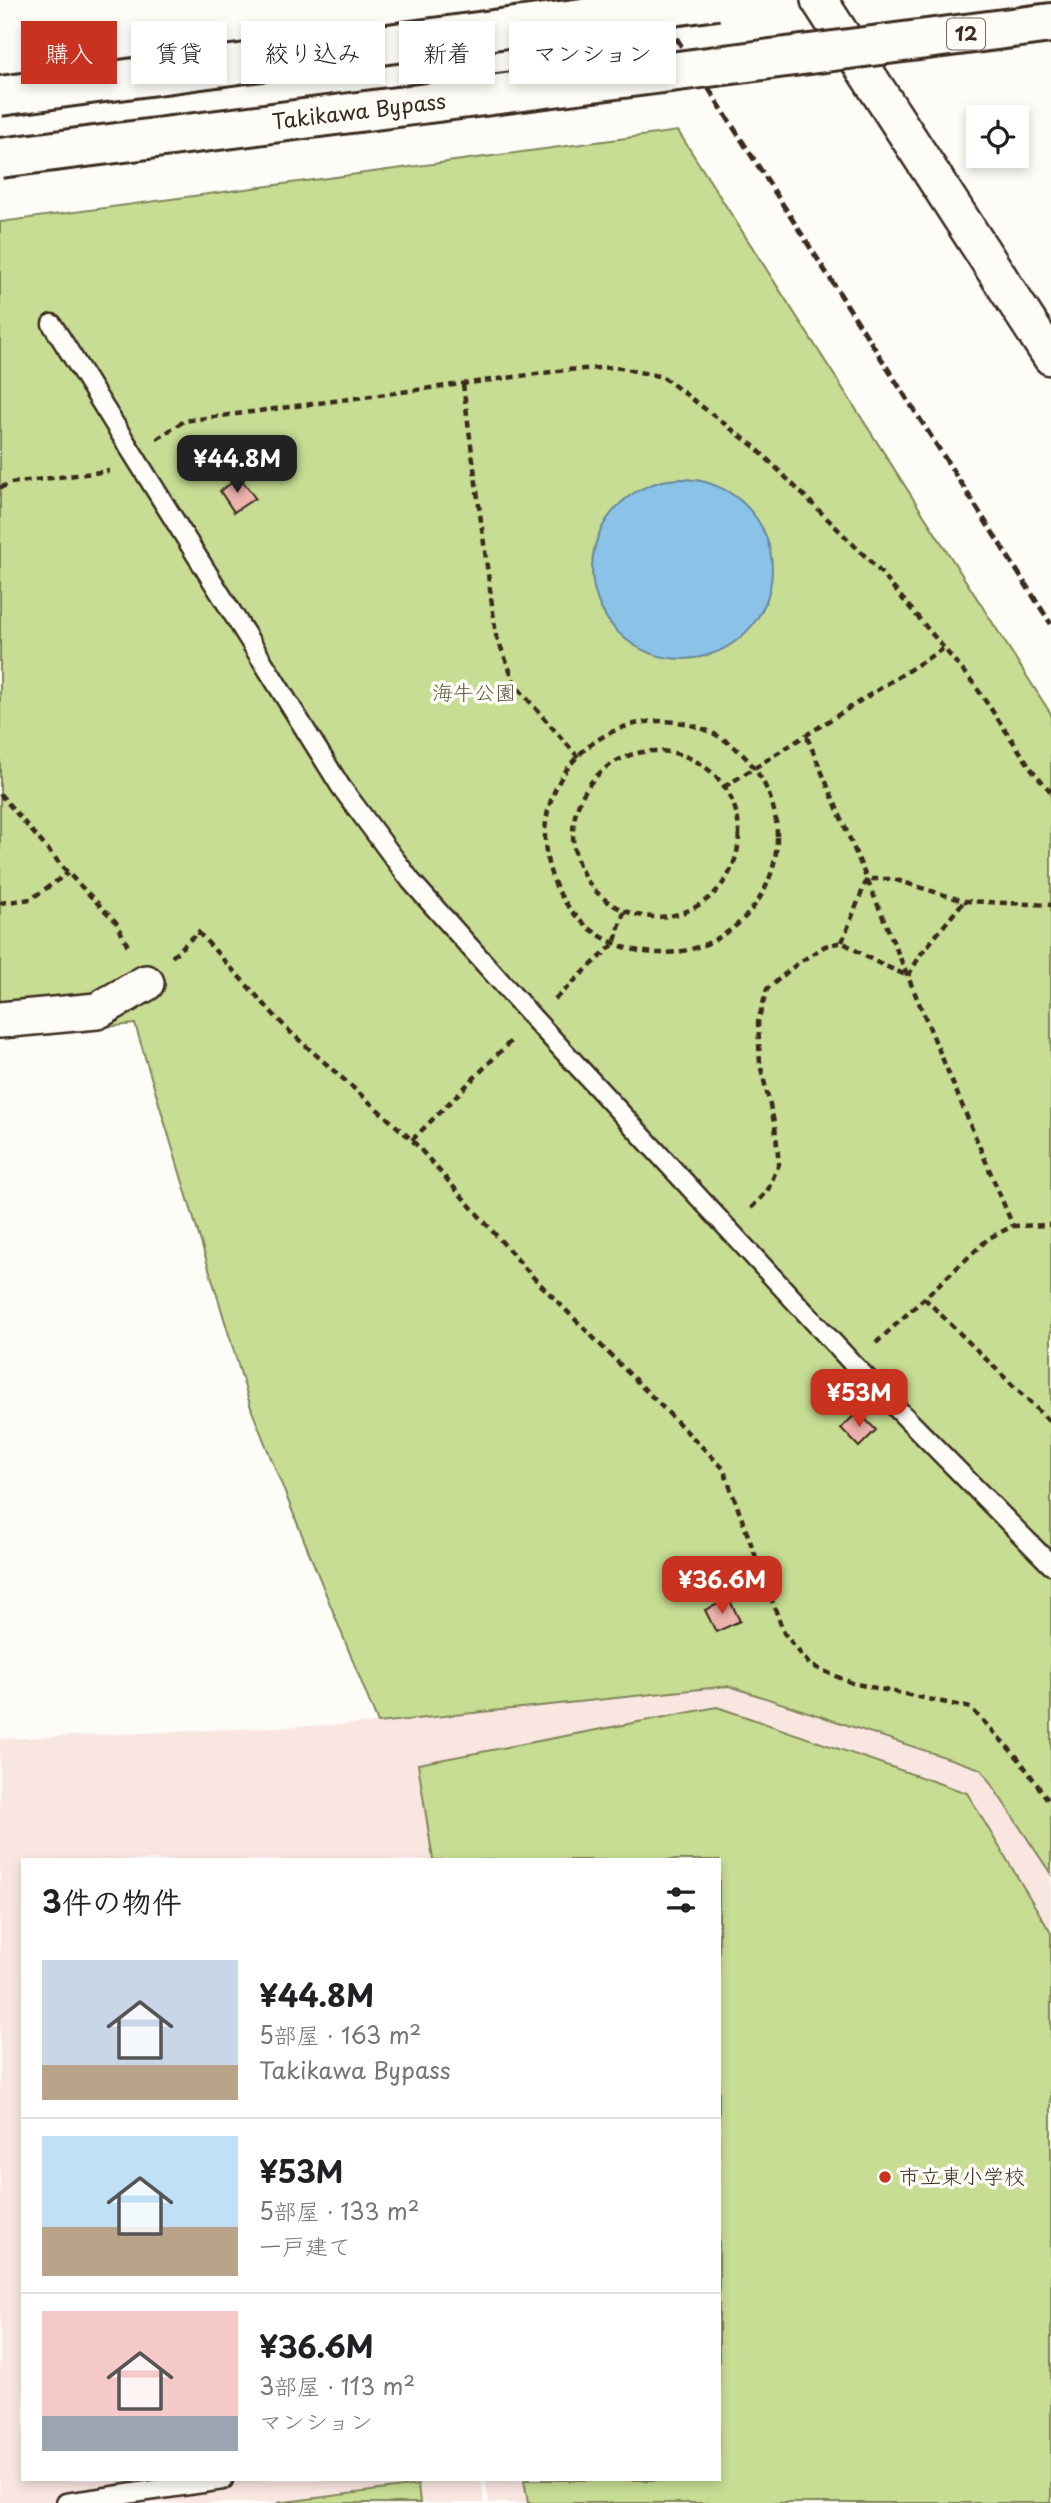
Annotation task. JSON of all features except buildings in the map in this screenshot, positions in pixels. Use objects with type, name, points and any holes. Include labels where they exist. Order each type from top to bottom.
[{"type":"highway","points":[[0,96],[717,0]]},
{"type":"highway","name":"Takikawa Bypass","points":[[0,158],[1051,23]]},
{"type":"street","points":[[819,0],[1051,357]]},
{"type":"street","points":[[0,1020],[97,1011],[146,983]]},
{"type":"lane","points":[[52,324],[341,787],[411,881],[534,1019],[853,1364],[1051,1565]]},
{"type":"lane","points":[[66,2503],[216,2481]]},
{"type":"path","points":[[0,488],[10,483],[106,473],[184,421],[566,370],[615,367],[663,377],[755,447],[877,567],[974,684],[1033,771],[1051,792]]},
{"type":"path","points":[[463,384],[496,635],[516,686],[578,757]]},
{"type":"path","points":[[724,787],[944,648]]},
{"type":"path","points":[[654,720],[692,724],[728,741],[755,768],[774,807],[777,851],[765,892],[738,926],[700,947],[657,954],[614,944],[582,922],[559,892],[546,855],[546,816],[559,780],[584,750],[616,729],[654,720]]},
{"type":"path","points":[[807,737],[1013,1226]]},
{"type":"path","points":[[668,750],[706,765],[724,787],[733,797],[741,836],[730,875],[702,905],[664,918],[624,912],[592,888],[574,852],[574,825],[575,811],[594,776],[628,754],[668,750]]},
{"type":"path","points":[[0,794],[68,873],[116,922],[146,983],[198,932],[288,1030],[412,1140],[532,1276],[723,1468],[783,1633],[810,1665],[852,1683],[971,1708],[1018,1758],[1051,1804]]},
{"type":"path","points":[[0,903],[31,899],[68,873]]},
{"type":"path","points":[[842,942],[867,879]]},
{"type":"path","points":[[867,879],[893,879],[964,901],[1051,905]]},
{"type":"path","points":[[908,976],[964,901]]},
{"type":"path","points":[[729,1230],[767,1192],[779,1164],[775,1126],[760,1064],[758,1022],[768,989],[797,964],[825,946],[842,942],[874,961],[908,976]]},
{"type":"path","points":[[853,1364],[989,1238],[1013,1226],[1051,1225]]},
{"type":"path","points":[[924,1298],[1051,1423]]},
{"type":"shaded area","name":"市立東小学校","points":[[729,1686],[981,1769],[1051,1874],[1051,2503],[489,2503],[486,2481],[721,2481],[721,1858],[21,1858],[21,2481],[481,2481],[484,2503],[0,2503],[0,1739],[378,1723]]},
{"type":"green space","name":"海牛公園","points":[[678,131],[1051,714],[1051,1874],[981,1769],[729,1686],[378,1723],[252,1411],[135,1024],[0,1037],[0,222]]},
{"type":"green space","name":"市立東小学校","points":[[717,1707],[967,1793],[1051,1933],[1051,2503],[528,2503],[524,2481],[721,2481],[721,1858],[433,1858],[418,1764]]},
{"type":"green space","points":[[418,2485],[420,2503],[277,2503]]},
{"type":"water","points":[[682,479],[716,486],[732,494],[745,506],[757,519],[765,535],[772,569],[765,603],[757,619],[745,632],[732,644],[716,652],[682,659],[648,652],[632,644],[619,632],[607,619],[599,603],[592,569],[599,535],[607,519],[619,506],[632,494],[648,486]]},
{"type":"railway","points":[[652,0],[1051,624]]},
{"type":"place","name":"市立東小学校","points":[[885,2177]]}]
